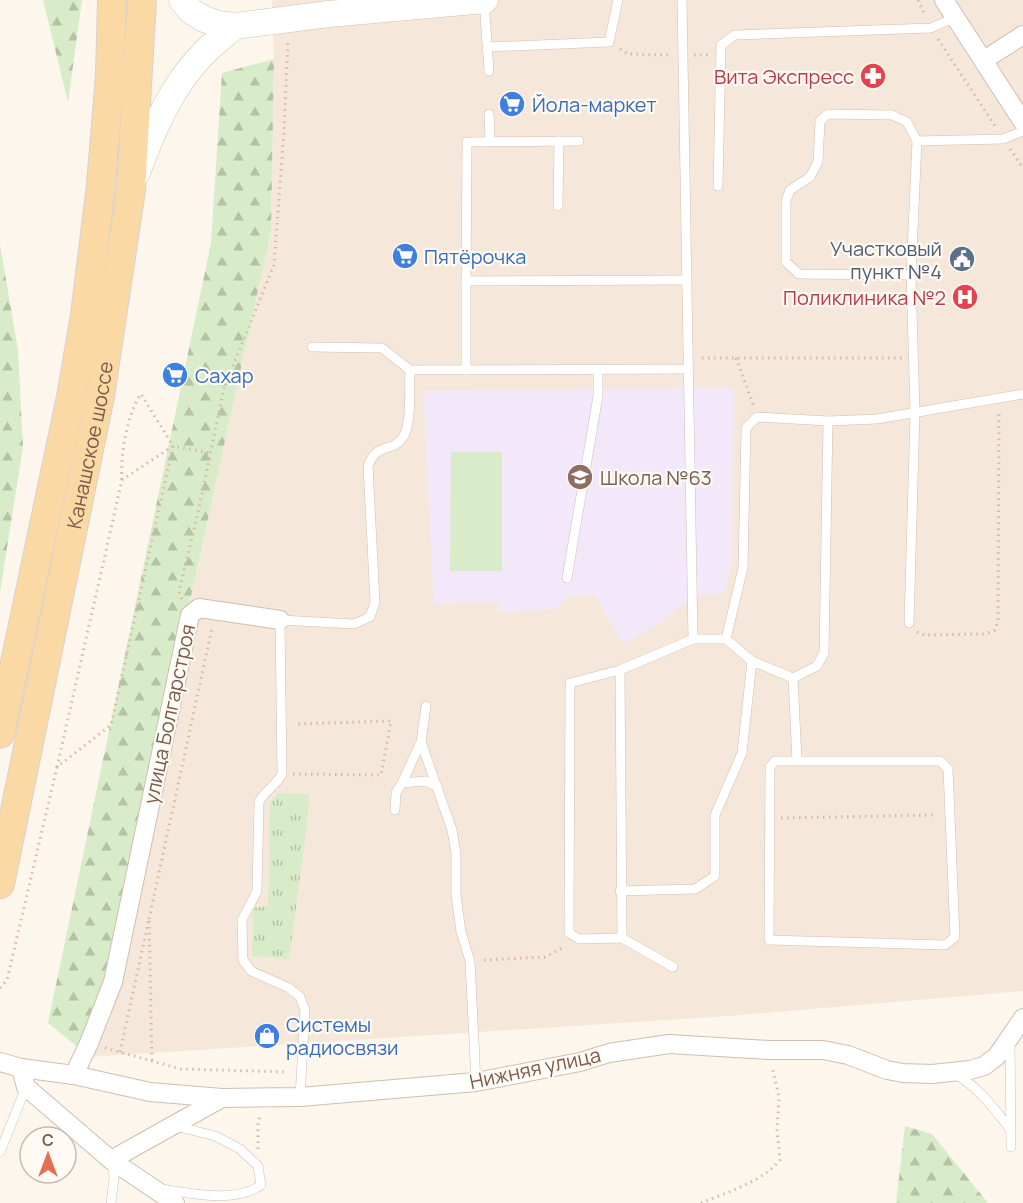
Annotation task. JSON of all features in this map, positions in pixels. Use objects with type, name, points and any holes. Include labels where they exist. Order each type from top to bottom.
[{"type":"main road","name":"Канашское шоссе","points":[[0,734],[7,671],[70,397],[85,315],[101,185],[110,75],[112,0]]},
{"type":"main road","name":"Канашское шоссе","points":[[0,884],[100,396],[131,190],[142,0]]},
{"type":"street","points":[[182,0],[190,11],[204,19],[235,26],[289,20],[337,7],[484,0]]},
{"type":"street","points":[[944,0],[1023,122]]},
{"type":"street","points":[[131,190],[152,131],[179,84],[205,51],[235,26]]},
{"type":"street","points":[[984,60],[1023,35]]},
{"type":"street","name":"улица Болгарстроя","points":[[74,1075],[113,982],[190,615],[199,608],[279,620]]},
{"type":"street","name":"Нижняя улица","points":[[0,1062],[150,1092],[222,1098],[300,1097],[476,1082],[580,1062],[609,1053],[669,1044],[768,1050],[823,1050],[848,1055],[887,1070],[932,1074],[970,1070],[984,1066],[997,1056],[1023,1018]]},
{"type":"street","points":[[21,1068],[26,1087],[111,1160],[175,1203]]},
{"type":"street","points":[[111,1160],[222,1098]]},
{"type":"lane","points":[[484,0],[489,71]]},
{"type":"lane","points":[[488,47],[609,42],[618,0]]},
{"type":"lane","points":[[682,0],[693,639]]},
{"type":"lane","points":[[718,186],[721,45],[735,35],[931,28],[956,17]]},
{"type":"lane","points":[[489,114],[490,141]]},
{"type":"lane","points":[[909,623],[915,412],[911,276],[916,141],[906,122],[892,115],[828,114],[820,121],[818,162],[810,177],[790,190],[786,201],[786,262],[799,274],[911,276]]},
{"type":"lane","points":[[916,141],[1003,139],[1023,131]]},
{"type":"lane","points":[[558,206],[559,141]]},
{"type":"lane","points":[[466,370],[467,142],[579,141]]},
{"type":"lane","points":[[466,281],[687,280]]},
{"type":"lane","points":[[312,347],[382,348],[410,370],[688,369]]},
{"type":"lane","name":"улица Болгарстроя","points":[[279,620],[354,624],[370,617],[375,602],[368,466],[377,450],[394,445],[404,437],[407,424],[410,370]]},
{"type":"lane","points":[[567,578],[598,396],[598,370]]},
{"type":"lane","points":[[726,639],[743,568],[746,428],[757,417],[828,421],[877,419],[1023,394]]},
{"type":"lane","points":[[673,967],[622,938],[579,939],[569,933],[570,683],[620,670],[693,639],[726,639],[752,661],[793,678],[817,666],[824,653],[828,421]]},
{"type":"lane","points":[[279,620],[282,774],[277,784],[264,792],[259,802],[257,891],[242,920],[243,960],[251,971],[289,988],[300,997],[305,1010],[300,1097]]},
{"type":"lane","points":[[620,891],[695,889],[715,876],[715,815],[742,753],[752,661]]},
{"type":"lane","points":[[620,670],[622,938]]},
{"type":"lane","points":[[793,678],[797,761]]},
{"type":"lane","points":[[395,810],[396,794],[421,742],[426,706]]},
{"type":"lane","points":[[421,742],[453,830],[460,932],[470,961],[476,1082]]},
{"type":"lane","points":[[776,761],[940,761],[948,769],[950,815],[954,937],[945,945],[769,940],[770,767],[776,761]]},
{"type":"lane","points":[[402,783],[413,780],[425,781],[437,786]]},
{"type":"lane","points":[[1010,1038],[1011,1147]]},
{"type":"lane","points":[[953,1072],[967,1080],[985,1098],[1011,1130]]},
{"type":"lane","points":[[0,1152],[26,1087]]},
{"type":"lane","points":[[153,1188],[217,1198],[240,1197],[253,1193],[261,1185],[258,1166],[240,1149],[214,1137],[172,1126]]},
{"type":"lane","points":[[111,1160],[114,1178],[111,1203]]},
{"type":"path","points":[[918,0],[931,28],[1023,168]]},
{"type":"path","points":[[190,615],[179,592],[224,388],[274,265],[284,132],[289,20]]},
{"type":"path","points":[[609,42],[628,54],[721,54]]},
{"type":"path","points":[[688,357],[913,357]]},
{"type":"path","points":[[736,357],[757,417]]},
{"type":"path","points":[[0,987],[7,980],[57,767],[122,480],[120,465],[133,405],[141,394],[173,446],[111,725],[57,767]]},
{"type":"path","points":[[909,623],[915,631],[924,635],[985,634],[995,630],[998,621],[999,397]]},
{"type":"path","points":[[122,480],[173,446],[210,453]]},
{"type":"path","points":[[120,1052],[215,611]]},
{"type":"path","points":[[282,725],[390,721],[381,775],[282,774]]},
{"type":"path","points":[[770,818],[950,815]]},
{"type":"path","points":[[149,919],[152,1061]]},
{"type":"path","points":[[470,961],[545,957],[579,939]]},
{"type":"path","points":[[89,1043],[181,1069],[301,1072]]},
{"type":"path","points":[[701,1203],[750,1182],[774,1168],[780,1160],[777,1130],[778,1097],[768,1050]]},
{"type":"path","points":[[258,1166],[258,1122],[261,1111],[270,1097]]},
{"type":"shaded area","points":[[272,0],[1023,0],[1023,991],[729,1016],[90,1057],[271,231],[274,59]]},
{"type":"shaded area","name":"Школа №63","points":[[733,388],[732,563],[724,593],[692,595],[664,620],[623,644],[595,595],[566,597],[558,608],[499,613],[498,602],[434,604],[423,391]]},
{"type":"green space","points":[[43,0],[82,0],[68,102]]},
{"type":"green space","points":[[274,59],[271,231],[90,1057],[48,1023],[211,243],[222,73]]},
{"type":"green space","points":[[0,244],[18,350],[23,447],[0,592]]},
{"type":"green space","points":[[451,452],[502,452],[502,571],[450,571]]},
{"type":"green space","points":[[278,793],[309,794],[289,959],[252,956],[253,908],[268,906],[270,804]]},
{"type":"green space","points":[[905,1126],[932,1134],[988,1203],[896,1203]]},
{"type":"place","name":"Вита Экспресс","points":[[873,76]]},
{"type":"place","name":"Йола-маркет","points":[[512,104]]},
{"type":"place","name":"Пятёрочка","points":[[405,256]]},
{"type":"place","name":"Участковый пункт №4","points":[[962,259]]},
{"type":"place","name":"Поликлиника №2","points":[[965,297]]},
{"type":"place","name":"Сахар","points":[[175,375]]},
{"type":"place","name":"Школа №63","points":[[580,477]]},
{"type":"place","name":"Системы радиосвязи","points":[[267,1036]]}]
